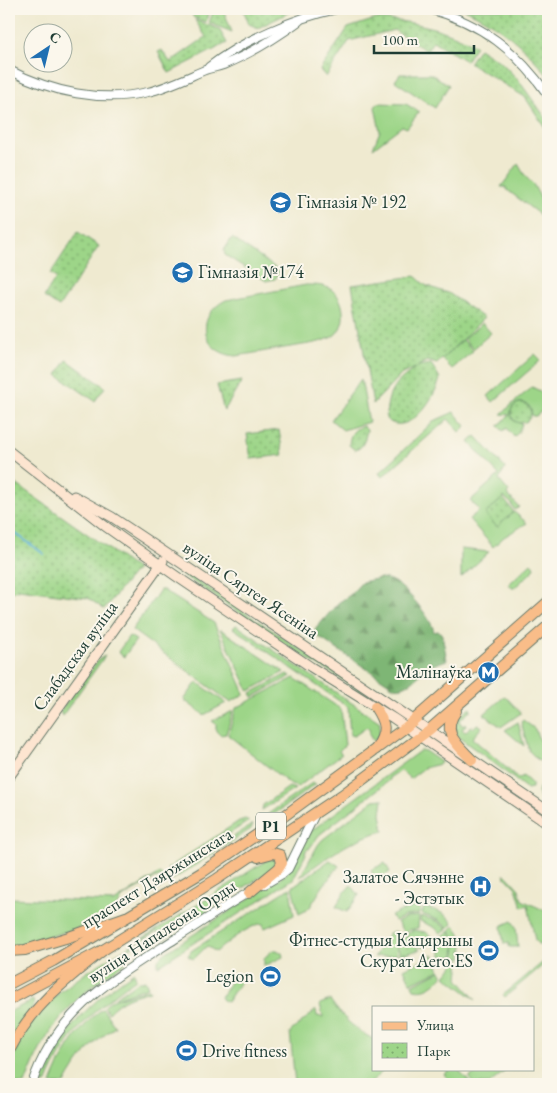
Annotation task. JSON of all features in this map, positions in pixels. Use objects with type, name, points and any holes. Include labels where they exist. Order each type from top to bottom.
[{"type":"main road","name":"вуліца Сяргея Ясеніна","points":[[9,451],[105,526],[160,565],[302,661],[406,727],[548,824]]},
{"type":"main road","name":"вуліца Сяргея Ясеніна","points":[[51,484],[112,517],[548,812]]},
{"type":"main road","name":"Слабадская вуліца","points":[[9,777],[168,554]]},
{"type":"main road","name":"праспект Дзяржынскага","points":[[9,984],[201,872],[280,819],[406,727],[548,602]]},
{"type":"main road","name":"праспект Дзяржынскага","points":[[9,1000],[103,950],[245,861],[316,813],[429,730],[548,626]]},
{"type":"main road","points":[[464,701],[452,717],[450,735],[454,742],[472,760]]},
{"type":"main road","points":[[374,752],[384,730],[383,721],[375,707]]},
{"type":"main road","points":[[245,861],[273,853],[280,855],[283,860],[279,868],[249,893]]},
{"type":"main road","points":[[9,952],[25,950],[69,937],[126,917]]},
{"type":"main road","points":[[9,1051],[23,1025],[42,1002],[60,984],[103,950]]},
{"type":"street","points":[[9,70],[41,85],[55,89],[83,94],[131,95],[186,79],[206,70],[219,59],[281,26],[336,9]]},
{"type":"street","points":[[429,9],[445,13],[487,33],[511,51],[535,77],[548,95]]},
{"type":"street","name":"вуліца Напалеона Орды","points":[[32,1084],[55,1036],[87,999],[123,973],[285,872],[316,813]]},
{"type":"green space","points":[[189,9],[211,9],[206,22],[194,18]]},
{"type":"green space","points":[[214,9],[223,9],[232,32],[209,23]]},
{"type":"green space","points":[[243,9],[296,9],[258,28],[249,24]]},
{"type":"green space","points":[[464,9],[548,9],[548,76],[521,46],[500,29]]},
{"type":"green space","points":[[376,19],[440,30],[476,46],[466,61],[433,41],[427,51],[394,30],[349,41],[326,77],[320,70],[348,28]]},
{"type":"green space","points":[[195,20],[219,29],[227,43],[169,73],[158,52],[162,50],[170,62],[206,37]]},
{"type":"green space","points":[[479,48],[502,63],[519,81],[548,121],[548,132],[525,97],[469,63]]},
{"type":"green space","points":[[400,74],[431,74],[449,85],[435,108],[395,81]]},
{"type":"green space","points":[[378,103],[406,104],[419,112],[407,128],[402,126],[373,148],[380,131],[375,107]]},
{"type":"green space","points":[[518,164],[525,176],[533,184],[547,210],[540,215],[506,189],[506,187],[501,187]]},
{"type":"green space","points":[[78,232],[99,246],[59,307],[44,297],[56,278],[50,274]]},
{"type":"green space","points":[[232,238],[280,271],[275,279],[266,281],[225,255],[224,250]]},
{"type":"green space","points":[[415,276],[425,285],[450,294],[484,318],[437,364],[427,361],[418,366],[431,364],[440,378],[437,386],[427,405],[420,413],[412,420],[403,424],[394,424],[386,419],[390,395],[397,384],[415,368],[402,374],[373,404],[352,285]]},
{"type":"green space","points":[[306,285],[329,288],[339,298],[343,309],[343,320],[339,331],[330,338],[314,343],[236,356],[215,348],[209,341],[206,333],[206,324],[209,315],[226,300]]},
{"type":"green space","points":[[482,323],[491,333],[473,349],[464,339]]},
{"type":"green space","points":[[463,340],[473,351],[452,369],[442,359]]},
{"type":"green space","points":[[535,354],[541,360],[493,402],[488,396]]},
{"type":"green space","points":[[67,360],[105,387],[95,401],[57,375]]},
{"type":"green space","points":[[361,379],[369,422],[343,430],[331,420]]},
{"type":"green space","points":[[242,381],[224,411],[217,385]]},
{"type":"green space","points":[[532,387],[540,391],[548,400],[547,407],[536,416],[532,416],[531,409],[527,405],[518,403],[514,405],[511,409],[511,415],[514,421],[522,424],[514,437],[507,428],[503,431],[498,426],[510,415],[501,414]]},
{"type":"green space","points":[[521,403],[528,406],[531,413],[528,420],[521,423],[514,420],[511,413],[514,406]]},
{"type":"green space","points":[[454,412],[466,426],[460,432],[448,419],[382,477],[379,473],[434,421]]},
{"type":"green space","points":[[363,426],[367,430],[365,439],[362,445],[355,450],[349,445],[350,438],[354,430]]},
{"type":"green space","points":[[279,430],[283,455],[251,459],[247,434]]},
{"type":"green space","points":[[476,436],[505,468],[499,480],[509,492],[507,494],[519,507],[515,510],[512,504],[504,497],[486,513],[497,527],[514,512],[527,523],[504,537],[493,547],[469,519],[480,510],[470,501],[499,475],[469,442]]},
{"type":"green space","points":[[9,479],[137,569],[104,609],[88,598],[19,589],[9,593]]},
{"type":"green space","points":[[503,498],[514,512],[497,527],[485,514]]},
{"type":"green space","points":[[461,549],[489,552],[461,578]]},
{"type":"green space","points":[[531,563],[535,567],[534,570],[512,588],[509,584]]},
{"type":"green space","points":[[183,571],[401,716],[309,660],[180,573]]},
{"type":"green space","points":[[381,578],[391,580],[404,590],[423,611],[434,632],[438,631],[442,634],[447,660],[427,669],[409,684],[399,687],[394,687],[313,632],[338,603],[350,595],[362,582]]},
{"type":"green space","points":[[160,590],[163,590],[214,623],[244,695],[230,702],[132,630]]},
{"type":"green space","points":[[236,625],[380,722],[379,736],[373,741],[367,727],[354,736],[350,735],[348,707],[233,628]]},
{"type":"green space","points":[[220,629],[284,672],[249,691]]},
{"type":"green space","points":[[129,636],[136,640],[124,657],[118,652]]},
{"type":"green space","points":[[105,656],[62,716],[60,711],[99,659]]},
{"type":"green space","points":[[287,674],[291,676],[253,697],[251,693]]},
{"type":"green space","points":[[294,678],[341,709],[345,745],[339,751],[342,754],[298,787],[291,785],[228,735],[236,708]]},
{"type":"green space","points":[[197,682],[226,703],[204,715],[184,700]]},
{"type":"green space","points":[[505,696],[521,713],[501,727],[484,714]]},
{"type":"green space","points":[[470,708],[471,710],[459,721],[463,726],[465,724],[466,726],[462,729],[465,732],[471,726],[473,728],[477,724],[482,727],[472,738],[519,779],[523,776],[532,784],[532,788],[527,789],[458,737],[453,728],[456,719]]},
{"type":"green space","points":[[233,711],[226,734],[220,735],[216,731],[216,724],[212,721]]},
{"type":"green space","points":[[523,720],[535,729],[538,737],[548,749],[547,760],[539,761],[529,751],[521,722]]},
{"type":"green space","points":[[518,722],[524,746],[505,730]]},
{"type":"green space","points":[[421,750],[441,762],[440,764],[424,768],[410,779],[401,770],[389,778],[390,780],[319,835],[309,849],[307,849],[293,879],[158,966],[158,959],[165,953],[285,875],[312,830]]},
{"type":"green space","points":[[548,778],[548,803],[540,798],[538,793],[539,788]]},
{"type":"green space","points":[[312,783],[316,784],[273,815],[268,814]]},
{"type":"green space","points":[[289,787],[295,789],[262,810],[263,805]]},
{"type":"green space","points":[[383,799],[381,814],[384,831],[361,838],[350,844],[300,877],[322,840],[374,800]]},
{"type":"green space","points":[[245,819],[249,821],[170,872],[167,869],[239,821]]},
{"type":"green space","points":[[253,824],[251,829],[152,893],[159,885]]},
{"type":"green space","points":[[278,857],[276,867],[162,940],[157,931],[125,951],[128,961],[78,999],[53,1028],[43,1044],[25,1084],[9,1084],[9,1063],[33,1017],[61,991],[87,972],[270,858]]},
{"type":"green space","points":[[330,860],[339,866],[323,886],[310,907],[299,914],[292,887]]},
{"type":"green space","points":[[385,863],[390,872],[376,880],[371,870]]},
{"type":"green space","points":[[160,873],[163,876],[153,879],[122,898],[115,911],[95,923],[38,940],[38,945],[9,947],[9,898],[114,902]]},
{"type":"green space","points":[[505,874],[519,889],[522,900],[548,912],[548,927],[545,930],[548,934],[548,939],[539,945],[535,940],[528,905],[522,907],[516,888],[504,876]]},
{"type":"green space","points":[[351,885],[359,895],[347,912],[336,907]]},
{"type":"green space","points":[[290,888],[294,915],[265,928],[262,923],[249,928],[216,952],[207,946],[194,959],[188,956],[191,951]]},
{"type":"green space","points":[[416,906],[420,907],[420,914],[405,916],[395,921],[391,916],[401,911]]},
{"type":"green space","points":[[424,907],[445,915],[453,924],[448,928],[438,920],[422,914]]},
{"type":"green space","points":[[419,916],[418,928],[404,933],[397,922],[407,917]]},
{"type":"green space","points":[[421,916],[437,921],[447,929],[441,933],[434,927],[420,921]]},
{"type":"green space","points":[[512,921],[516,927],[518,947],[509,947],[509,943],[504,944],[501,926]]},
{"type":"green space","points":[[454,926],[462,938],[464,950],[462,950],[462,958],[455,957],[456,943],[450,930]]},
{"type":"green space","points":[[413,930],[426,932],[434,939],[423,948],[413,943],[405,935]]},
{"type":"green space","points":[[394,931],[403,935],[398,940],[396,955],[374,957],[389,933]]},
{"type":"green space","points":[[449,931],[455,943],[454,957],[441,956],[441,946],[438,940]]},
{"type":"green space","points":[[404,936],[420,950],[399,955],[398,945]]},
{"type":"green space","points":[[273,950],[282,953],[283,957],[264,966],[264,958]]},
{"type":"green space","points":[[433,955],[440,970],[411,983],[404,969]]},
{"type":"green space","points":[[548,958],[548,961],[505,997],[503,995]]},
{"type":"green space","points":[[454,959],[460,960],[458,979],[476,1000],[445,976],[453,966]]},
{"type":"green space","points":[[440,971],[443,976],[433,985],[422,990],[414,989],[412,985]]},
{"type":"green space","points":[[134,972],[136,979],[107,1001],[82,1024],[62,1051],[46,1084],[40,1084],[56,1049],[77,1020],[118,983]]},
{"type":"green space","points":[[232,979],[238,979],[240,982],[227,1002],[221,997]]},
{"type":"green space","points":[[145,980],[148,987],[117,998],[115,997],[138,982]]},
{"type":"green space","points":[[149,989],[150,991],[122,1001],[108,1013],[104,1007],[110,1001]]},
{"type":"green space","points":[[33,1000],[34,1005],[9,1043],[9,1012]]},
{"type":"green space","points":[[330,1000],[349,1022],[372,1038],[372,1070],[384,1070],[369,1084],[295,1084],[290,1032],[316,1010],[317,1016],[323,1017],[320,1004]]},
{"type":"green space","points":[[102,1009],[115,1027],[86,1052],[65,1084],[51,1084],[71,1043],[85,1025]]},
{"type":"green space","points":[[450,1070],[459,1070],[470,1083],[452,1084],[444,1074]]},
{"type":"green space","points":[[479,1070],[505,1071],[489,1084],[474,1084],[469,1078]]},
{"type":"waterway","name":"Малінаўка","points":[[9,529],[44,554]]},
{"type":"place","name":"Гімназія № 192","points":[[281,202]]},
{"type":"place","name":"Гімназія №174","points":[[182,272]]},
{"type":"place","name":"Малінаўка","points":[[488,672]]},
{"type":"place","name":"Залатое Сячэнне - Эстэтык","points":[[480,887]]},
{"type":"place","name":"Фітнес-студыя Кацярыны Скурат Aero.ES","points":[[489,950]]},
{"type":"place","name":"Legion","points":[[270,976]]},
{"type":"place","name":"Drive fitness","points":[[186,1051]]}]
